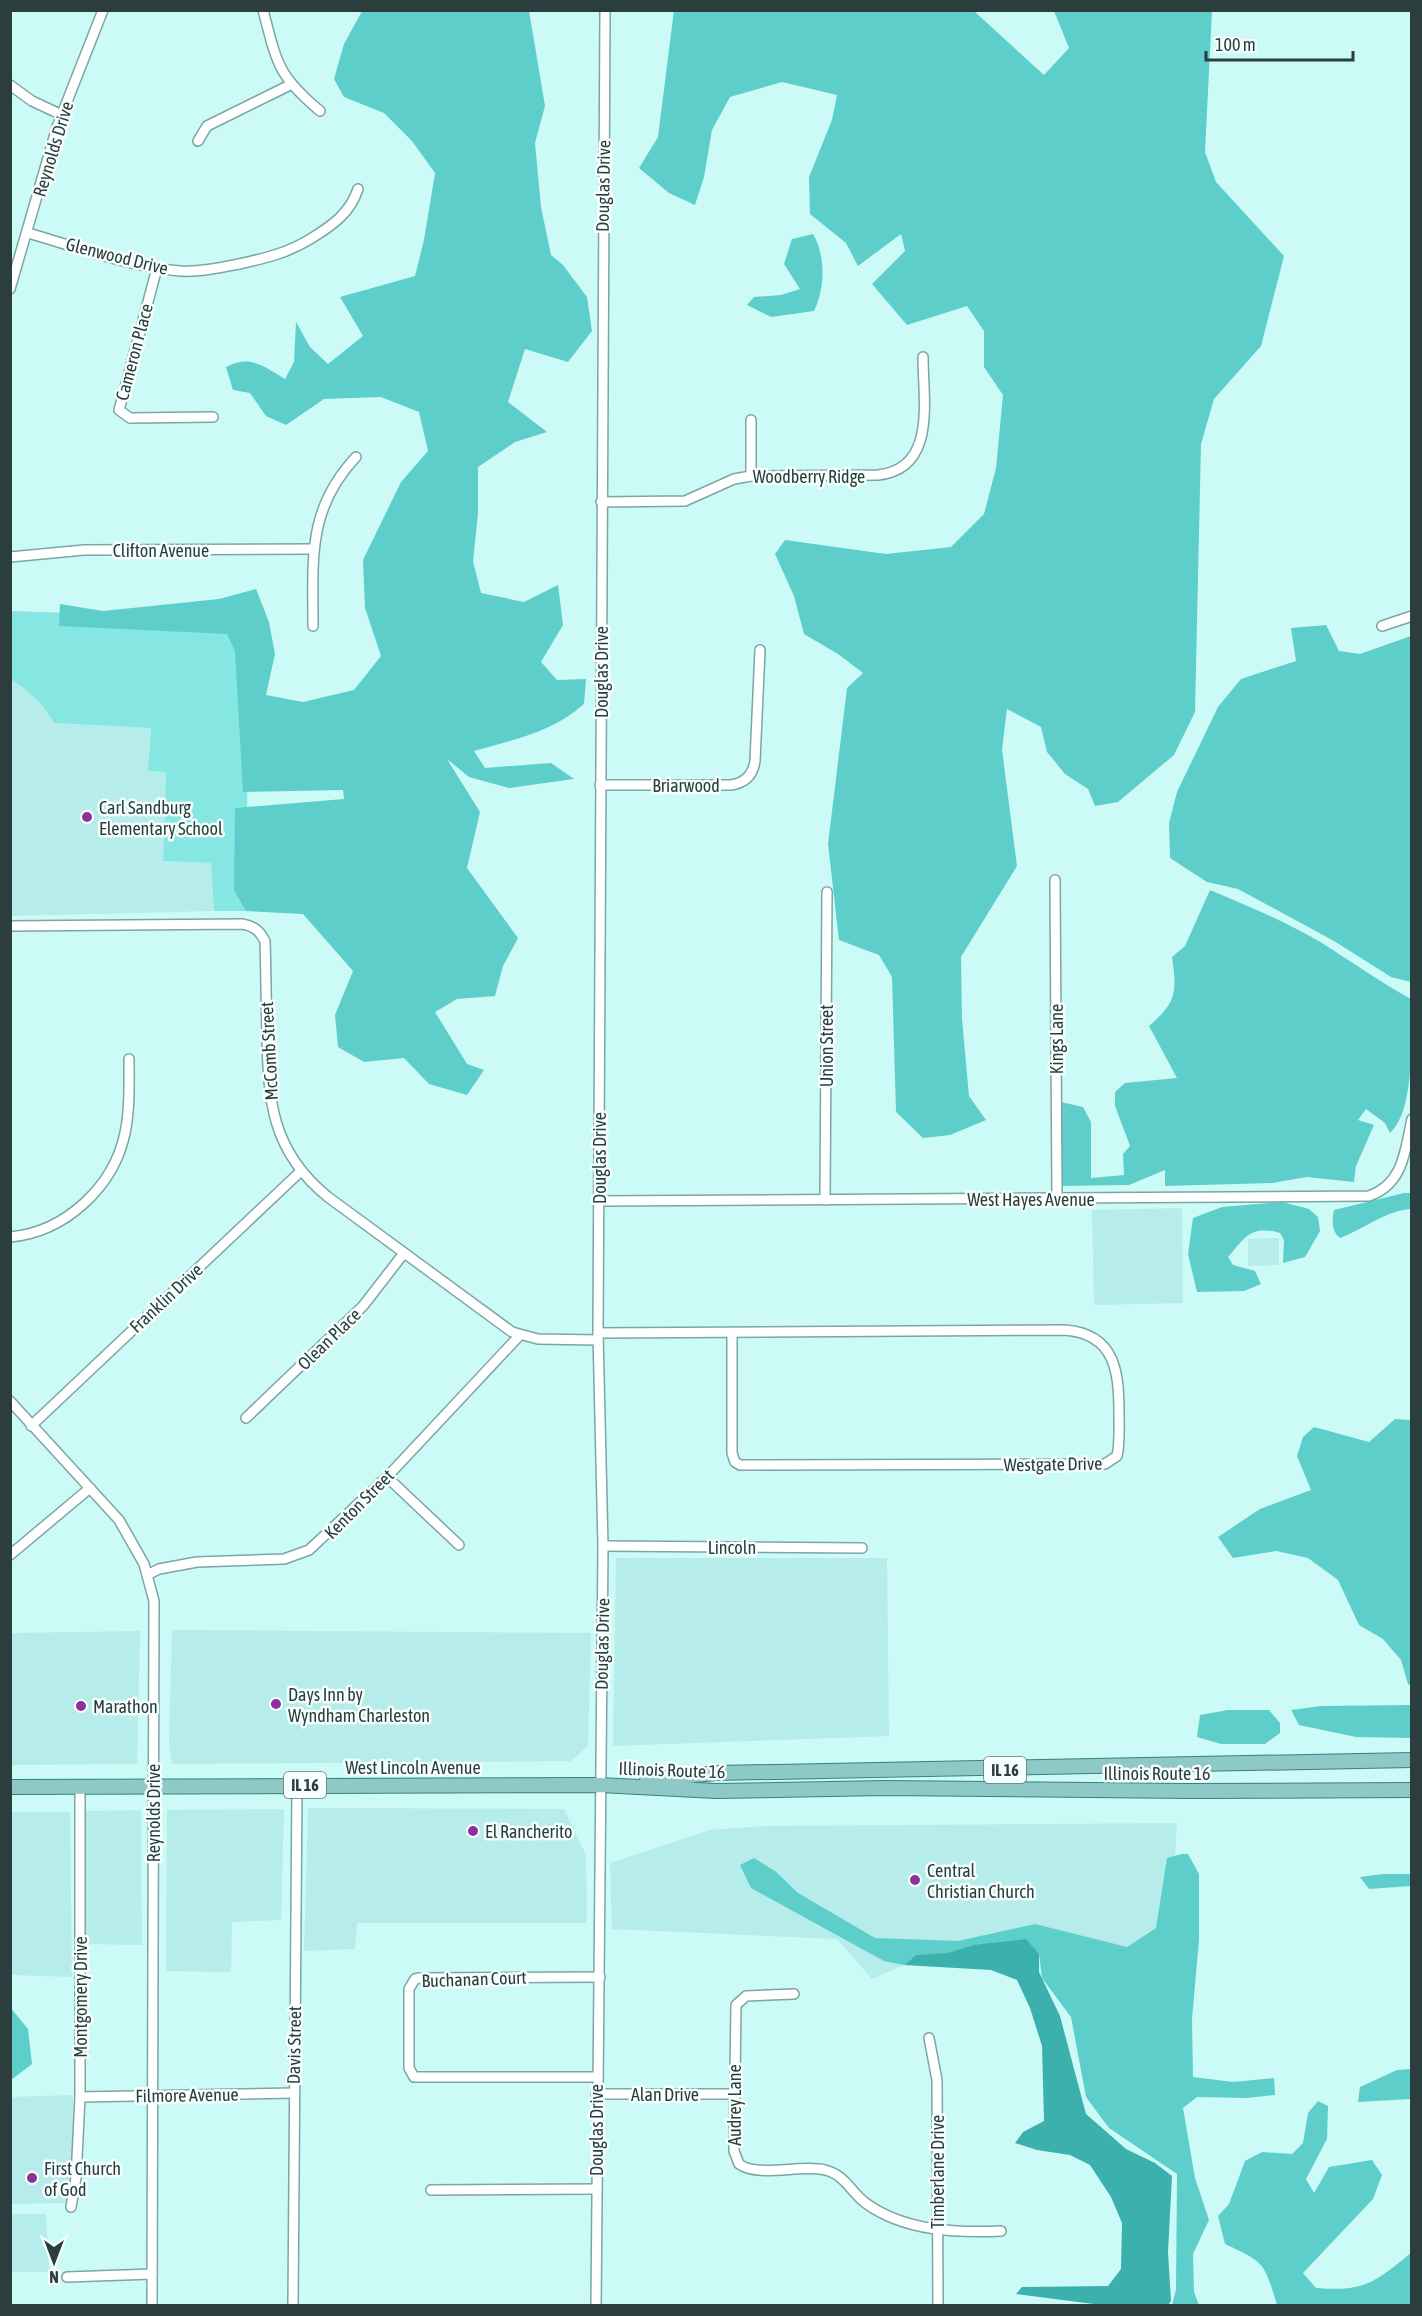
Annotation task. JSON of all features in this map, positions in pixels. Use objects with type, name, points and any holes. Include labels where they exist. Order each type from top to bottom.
[{"type":"main road","name":"Illinois Route 16","points":[[600,1785],[716,1773],[1412,1760]]},
{"type":"main road","name":"Illinois Route 16","points":[[600,1785],[717,1791],[884,1788],[1189,1791],[1412,1790]]},
{"type":"main road","name":"West Lincoln Avenue","points":[[10,1787],[600,1785]]},
{"type":"street","name":"Reynolds Drive","points":[[10,289],[62,115],[103,10]]},
{"type":"street","points":[[263,10],[279,66],[290,85],[320,111]]},
{"type":"street","name":"Douglas Drive","points":[[596,2306],[596,2077],[600,1977],[603,1546],[598,1336],[605,10]]},
{"type":"street","points":[[198,141],[207,126],[290,85]]},
{"type":"street","points":[[10,86],[32,101],[62,115]]},
{"type":"street","name":"Glenwood Drive","points":[[28,233],[157,268],[202,271],[279,255],[304,243],[344,216],[353,204],[358,189]]},
{"type":"street","name":"Cameron Place","points":[[157,268],[119,410],[130,418],[213,417]]},
{"type":"street","name":"Woodberry Ridge","points":[[602,502],[685,501],[734,480],[751,476],[878,476],[899,471],[907,465],[919,449],[922,439],[923,357]]},
{"type":"street","points":[[751,420],[751,476]]},
{"type":"street","points":[[313,626],[312,549],[317,523],[329,492],[356,457]]},
{"type":"street","name":"Clifton Avenue","points":[[10,557],[84,550],[312,549]]},
{"type":"street","points":[[1382,626],[1412,616]]},
{"type":"street","name":"Briarwood","points":[[600,785],[731,785],[745,781],[754,769],[755,761],[760,650]]},
{"type":"street","name":"Kings Lane","points":[[1055,879],[1057,1198]]},
{"type":"street","name":"Union Street","points":[[825,1200],[826,892]]},
{"type":"street","name":"McComb Street","points":[[10,926],[242,924],[251,925],[260,931],[265,941],[269,1098],[279,1133],[301,1171],[321,1191],[500,1325],[520,1335],[538,1339],[598,1336]]},
{"type":"street","points":[[10,1237],[32,1233],[62,1220],[78,1209],[101,1185],[112,1169],[125,1133],[129,1059]]},
{"type":"street","name":"West Hayes Avenue","points":[[599,1201],[1369,1196],[1387,1187],[1399,1172],[1412,1119]]},
{"type":"street","name":"Franklin Drive","points":[[31,1426],[301,1171]]},
{"type":"street","name":"Olean Place","points":[[246,1418],[363,1306],[404,1253]]},
{"type":"street","name":"Westgate Drive","points":[[598,1336],[732,1332],[1080,1332],[1100,1343],[1114,1362],[1118,1372],[1117,1456],[1105,1464],[740,1465],[735,1462],[732,1453],[732,1332]]},
{"type":"street","name":"Kenton Street","points":[[147,1575],[159,1569],[197,1562],[272,1560],[297,1555],[320,1542],[387,1477],[520,1335]]},
{"type":"street","name":"Reynolds Drive","points":[[10,1401],[119,1520],[144,1564],[156,1620],[153,1786],[152,2306]]},
{"type":"street","points":[[387,1477],[459,1545]]},
{"type":"street","points":[[10,1555],[90,1488]]},
{"type":"street","name":"Lincoln","points":[[603,1546],[862,1548]]},
{"type":"street","name":"Davis Street","points":[[292,2306],[297,1785]]},
{"type":"street","name":"Montgomery Drive","points":[[71,2207],[76,2178],[80,2097],[80,1786]]},
{"type":"street","name":"Buchanan Court","points":[[596,2077],[414,2077],[409,2068],[409,1989],[415,1979],[420,1978],[600,1977]]},
{"type":"street","name":"Audrey Lane","points":[[794,1994],[746,1996],[735,2005],[735,2158],[744,2167],[827,2170],[847,2181],[861,2199],[871,2207],[910,2223],[937,2229],[1001,2231]]},
{"type":"street","name":"Timberlane Drive","points":[[929,2038],[937,2080],[938,2306]]},
{"type":"street","name":"Filmore Avenue","points":[[80,2097],[294,2093]]},
{"type":"street","name":"Alan Drive","points":[[596,2094],[734,2094]]},
{"type":"street","points":[[431,2190],[596,2189]]},
{"type":"street","points":[[67,2277],[152,2274]]},
{"type":"shaded area","points":[[674,10],[974,11],[1044,75],[1069,48],[1054,11],[1212,11],[1205,152],[1216,182],[1284,256],[1261,346],[1214,399],[1201,444],[1195,712],[1174,755],[1118,802],[1095,806],[1088,789],[1065,774],[1047,752],[1041,727],[1007,709],[1002,750],[1017,866],[961,957],[962,1019],[969,1096],[986,1120],[950,1135],[923,1138],[896,1112],[892,977],[879,955],[839,940],[828,844],[847,688],[863,673],[838,654],[804,634],[794,596],[775,554],[785,540],[886,554],[951,547],[984,514],[996,468],[1003,395],[984,367],[984,331],[967,306],[907,325],[872,284],[905,251],[901,234],[858,266],[846,243],[810,214],[809,177],[832,120],[837,95],[782,82],[730,97],[712,130],[704,177],[695,205],[669,193],[639,168],[658,137]]},
{"type":"shaded area","points":[[362,11],[529,11],[545,106],[535,143],[541,207],[551,255],[563,265],[587,297],[592,331],[568,362],[525,349],[508,402],[547,432],[515,442],[478,467],[478,514],[473,561],[481,593],[524,602],[558,585],[563,625],[541,662],[557,680],[586,679],[584,704],[559,722],[518,739],[474,751],[485,768],[551,763],[574,779],[509,788],[469,777],[447,759],[480,812],[467,868],[518,938],[503,966],[495,996],[457,999],[435,1012],[467,1064],[484,1070],[467,1095],[429,1084],[404,1058],[364,1062],[338,1047],[335,1015],[353,971],[303,914],[246,911],[234,890],[235,808],[344,799],[343,790],[243,792],[235,651],[227,634],[59,626],[60,604],[103,611],[219,599],[256,589],[269,622],[275,654],[266,695],[303,702],[354,690],[381,656],[365,608],[363,560],[401,482],[428,451],[419,412],[381,397],[324,399],[286,425],[266,416],[250,393],[233,390],[226,367],[235,363],[250,362],[285,379],[294,362],[296,322],[310,347],[328,364],[363,336],[340,297],[415,276],[424,240],[435,173],[412,141],[384,113],[344,97],[334,79],[344,44]]},
{"type":"shaded area","points":[[813,234],[822,262],[822,282],[814,311],[771,317],[747,305],[754,297],[781,295],[800,289],[784,264],[792,239]]},
{"type":"shaded area","points":[[11,611],[249,619],[246,911],[214,911],[211,863],[163,861],[166,772],[148,771],[151,728],[54,723],[36,698],[11,680]]},
{"type":"shaded area","points":[[1326,625],[1339,651],[1360,654],[1411,636],[1411,982],[1391,977],[1334,941],[1238,889],[1207,882],[1170,858],[1169,823],[1177,792],[1218,707],[1241,679],[1296,661],[1291,628]]},
{"type":"shaded area","name":"Carl Sandburg Elementary School","points":[[10,680],[25,688],[43,705],[54,723],[151,728],[148,771],[166,772],[163,861],[211,863],[214,911],[11,916]]},
{"type":"shaded area","points":[[1210,890],[1309,935],[1411,999],[1408,1089],[1398,1122],[1390,1133],[1385,1123],[1366,1109],[1358,1120],[1374,1125],[1356,1166],[1354,1182],[1307,1177],[1272,1183],[1165,1186],[1165,1170],[1129,1185],[1059,1186],[1061,1102],[1083,1107],[1091,1122],[1091,1178],[1124,1175],[1123,1154],[1130,1146],[1115,1106],[1115,1092],[1125,1083],[1177,1078],[1149,1026],[1170,1003],[1174,988],[1172,957],[1185,946]]},
{"type":"shaded area","points":[[1411,1193],[1411,1209],[1384,1216],[1340,1238],[1335,1232],[1334,1210]]},
{"type":"shaded area","points":[[1282,1202],[1309,1209],[1318,1217],[1320,1231],[1305,1257],[1283,1263],[1284,1240],[1280,1233],[1262,1230],[1250,1234],[1228,1257],[1233,1265],[1255,1271],[1261,1284],[1244,1291],[1197,1292],[1188,1254],[1193,1218],[1222,1207]]},
{"type":"shaded area","points":[[1182,1208],[1183,1303],[1094,1305],[1092,1210]]},
{"type":"shaded area","points":[[1279,1238],[1279,1265],[1248,1266],[1248,1239]]},
{"type":"shaded area","points":[[1395,1419],[1411,1420],[1411,1686],[1408,1684],[1401,1660],[1383,1639],[1359,1625],[1338,1580],[1308,1558],[1276,1551],[1233,1558],[1218,1537],[1260,1509],[1311,1490],[1297,1456],[1303,1437],[1314,1427],[1369,1442]]},
{"type":"shaded area","points":[[616,1558],[887,1558],[889,1736],[613,1746]]},
{"type":"shaded area","points":[[172,1630],[591,1633],[588,1746],[571,1761],[172,1764],[169,1741]]},
{"type":"shaded area","points":[[140,1631],[137,1764],[11,1765],[11,1633]]},
{"type":"shaded area","points":[[1411,1705],[1411,1738],[1356,1737],[1299,1725],[1291,1710],[1321,1706]]},
{"type":"shaded area","points":[[1228,1710],[1269,1710],[1280,1723],[1280,1733],[1265,1744],[1221,1744],[1197,1737],[1200,1715]]},
{"type":"shaded area","points":[[308,1808],[564,1809],[586,1855],[587,1923],[357,1923],[355,1949],[304,1951]]},
{"type":"shaded area","points":[[284,1809],[281,1920],[232,1922],[231,1972],[166,1971],[167,1810]]},
{"type":"shaded area","points":[[141,1810],[142,1945],[85,1944],[85,1811]]},
{"type":"shaded area","points":[[11,1812],[70,1812],[72,1977],[11,1975]]},
{"type":"shaded area","points":[[1177,1823],[1169,1952],[1039,1954],[973,1945],[947,1953],[916,1955],[904,1965],[872,1979],[837,1939],[612,1929],[610,1863],[710,1830],[764,1826]]},
{"type":"shaded area","points":[[1188,1854],[1199,1874],[1199,1940],[1192,2019],[1193,2077],[1233,2082],[1274,2078],[1275,2095],[1247,2098],[1197,2097],[1183,2108],[1195,2178],[1209,2220],[1193,2254],[1194,2292],[1199,2305],[1172,2305],[1176,2290],[1177,2174],[1109,2128],[1086,2097],[1071,2017],[1042,1978],[1039,1954],[973,1945],[944,1954],[916,1955],[904,1965],[884,1961],[751,1888],[740,1865],[754,1858],[775,1871],[798,1893],[875,1938],[958,1941],[1035,1924],[1127,1947],[1156,1928],[1167,1858]]},
{"type":"shaded area","points":[[1411,1874],[1411,1886],[1369,1889],[1360,1877]]},
{"type":"shaded area","points":[[1026,1939],[1039,1954],[1039,1972],[1060,2016],[1086,2114],[1126,2149],[1155,2163],[1172,2176],[1168,2252],[1171,2301],[1168,2305],[1101,2305],[1016,2294],[1022,2287],[1108,2286],[1121,2269],[1122,2223],[1111,2197],[1090,2165],[1070,2155],[1037,2150],[1015,2143],[1023,2132],[1044,2121],[1042,2046],[1030,2008],[1017,1980],[991,1970],[904,1965],[916,1955],[947,1953],[973,1945]]},
{"type":"shaded area","points":[[10,2007],[28,2029],[32,2064],[11,2080]]},
{"type":"shaded area","points":[[1411,2069],[1411,2099],[1358,2102],[1360,2087],[1397,2070]]},
{"type":"shaded area","points":[[73,2095],[72,2181],[65,2203],[11,2204],[10,2097]]},
{"type":"shaded area","points":[[1318,2101],[1328,2106],[1327,2139],[1306,2179],[1314,2193],[1329,2167],[1372,2160],[1382,2175],[1373,2199],[1303,2273],[1316,2288],[1333,2289],[1358,2286],[1378,2278],[1411,2253],[1411,2305],[1277,2305],[1262,2266],[1249,2256],[1225,2244],[1218,2216],[1229,2204],[1245,2161],[1262,2152],[1292,2154],[1303,2143],[1308,2113]]},
{"type":"shaded area","points":[[11,2214],[46,2214],[49,2272],[11,2272]]},
{"type":"place","name":"Carl Sandburg Elementary School","points":[[87,817]]},
{"type":"place","name":"Days Inn by Wyndham Charleston","points":[[276,1704]]},
{"type":"place","name":"Marathon","points":[[81,1706]]},
{"type":"place","name":"El Rancherito","points":[[473,1831]]},
{"type":"place","name":"Central Christian Church","points":[[915,1880]]},
{"type":"place","name":"First Church of God","points":[[32,2178]]}]
